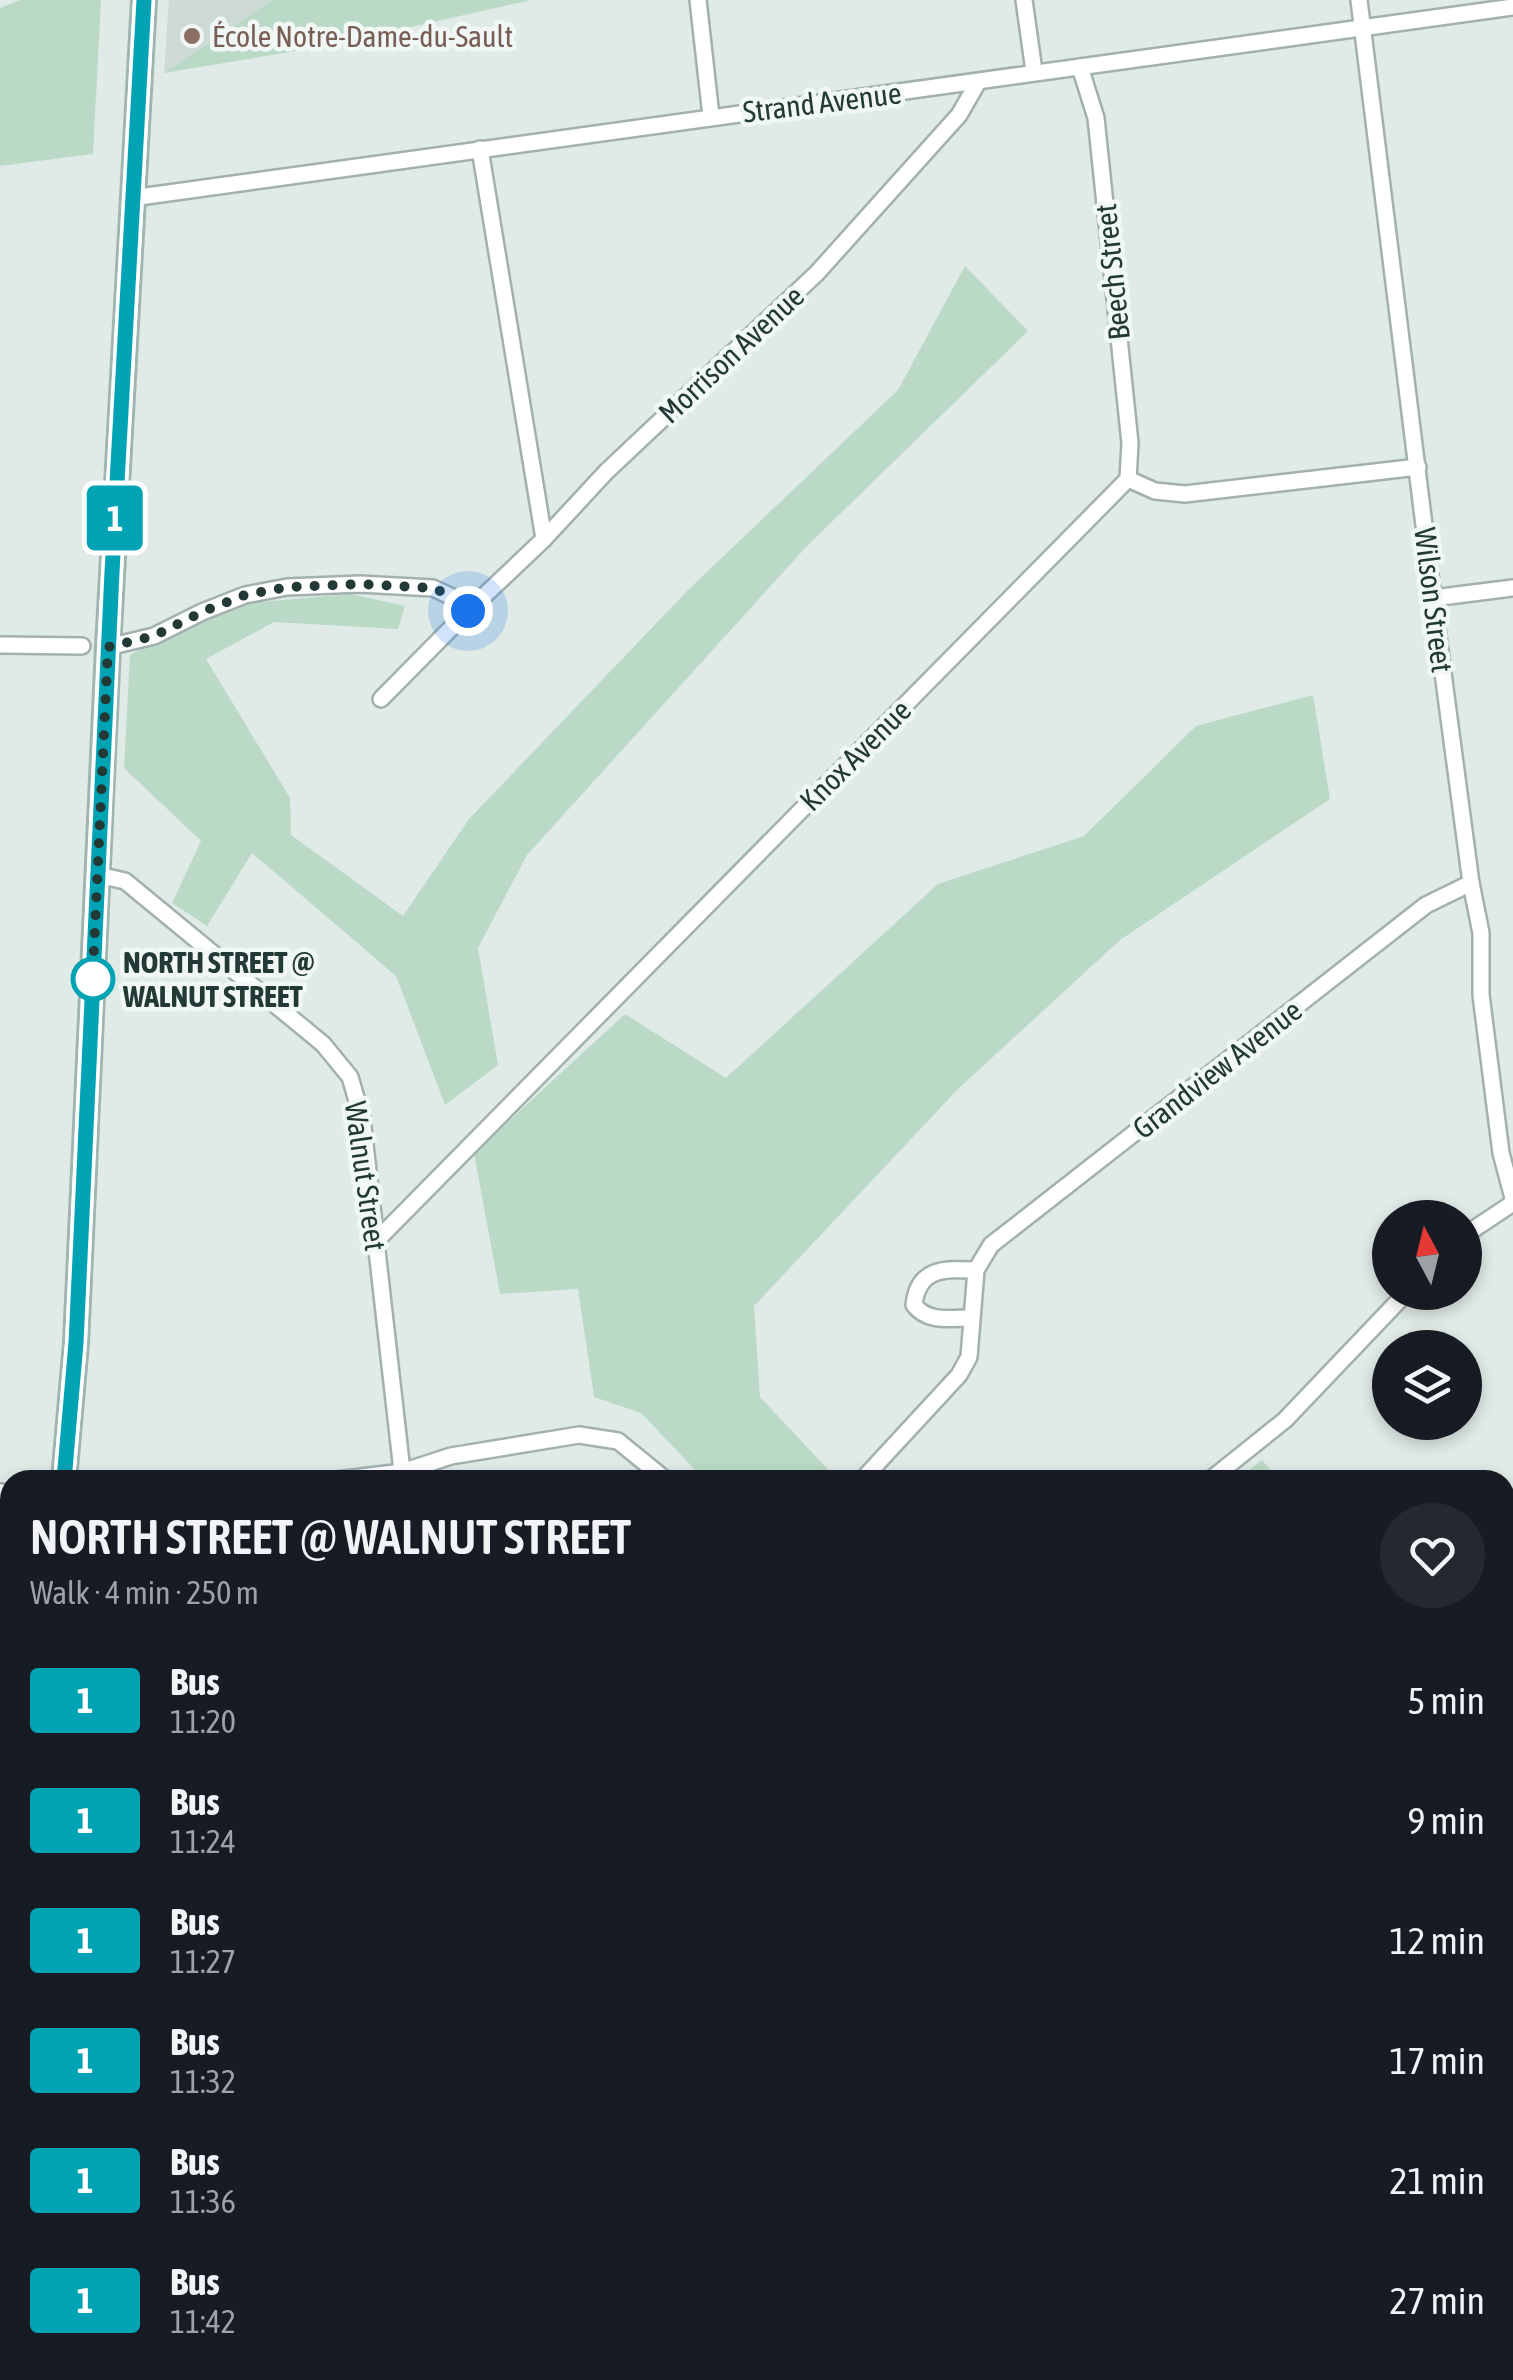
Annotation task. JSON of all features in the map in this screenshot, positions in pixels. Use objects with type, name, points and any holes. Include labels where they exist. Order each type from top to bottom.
[{"type":"main road","points":[[65,1470],[76,1343],[108,647],[144,0]]},
{"type":"street","points":[[698,0],[711,116]]},
{"type":"street","points":[[1024,0],[1034,72]]},
{"type":"street","name":"Wilson Street","points":[[1359,0],[1433,598],[1471,883],[1482,932],[1481,995],[1501,1153],[1513,1200]]},
{"type":"street","name":"Strand Avenue","points":[[132,198],[1513,7]]},
{"type":"street","name":"Beech Street","points":[[1080,67],[1096,118],[1130,443],[1128,479]]},
{"type":"street","name":"Morrison Avenue","points":[[381,699],[544,540],[606,472],[817,273],[960,115],[978,82]]},
{"type":"street","points":[[480,149],[544,540]]},
{"type":"street","points":[[1128,479],[1155,491],[1185,494],[1418,468]]},
{"type":"street","name":"Knox Avenue","points":[[376,1240],[1128,479]]},
{"type":"street","points":[[108,647],[154,636],[245,595],[288,587],[360,584],[434,588],[468,611]]},
{"type":"street","points":[[1433,598],[1513,588]]},
{"type":"street","points":[[0,644],[82,646]]},
{"type":"street","name":"Walnut Street","points":[[98,875],[125,881],[323,1044],[350,1077],[362,1118],[402,1470]]},
{"type":"street","name":"Grandview Avenue","points":[[976,1270],[992,1245],[1426,905],[1471,883]]},
{"type":"street","points":[[1482,1223],[1513,1200]]},
{"type":"street","points":[[871,1470],[959,1375],[969,1356],[976,1270],[952,1269],[929,1274],[916,1290],[914,1305],[930,1318],[972,1318]]},
{"type":"street","points":[[1222,1470],[1285,1420],[1391,1310]]},
{"type":"street","points":[[417,1470],[451,1456],[580,1436],[618,1441],[654,1470]]},
{"type":"shaded area","name":"École Notre-Dame-du-Sault","points":[[169,0],[272,0],[164,73]]},
{"type":"green space","points":[[20,0],[101,0],[93,154],[0,166],[0,8]]},
{"type":"green space","points":[[272,0],[531,0],[326,46],[164,73]]},
{"type":"green space","points":[[965,266],[1028,331],[806,547],[527,855],[478,948],[498,1065],[445,1105],[396,976],[252,853],[207,926],[172,903],[201,841],[124,768],[130,655],[224,605],[351,594],[405,606],[398,629],[274,622],[206,659],[290,798],[291,835],[403,916],[469,819],[690,588],[898,390]]},
{"type":"green space","points":[[1313,695],[1330,799],[1120,940],[957,1090],[754,1306],[760,1397],[829,1470],[695,1470],[641,1413],[594,1397],[578,1289],[500,1294],[474,1153],[625,1014],[726,1078],[938,884],[1084,836],[1196,726]]},
{"type":"green space","points":[[1262,1460],[1270,1470],[1249,1470]]},
{"type":"bus line","name":"1","points":[[65,1470],[76,1343],[112,572],[144,0]]},
{"type":"place","name":"École Notre-Dame-du-Sault","points":[[192,36]]},
{"type":"place","name":"NORTH STREET @ WALNUT STREET","points":[[93,979]]},
{"type":"route","points":[[93,979],[92,992],[108,647],[154,636],[245,595],[288,587],[360,584],[434,588],[468,611]]}]
